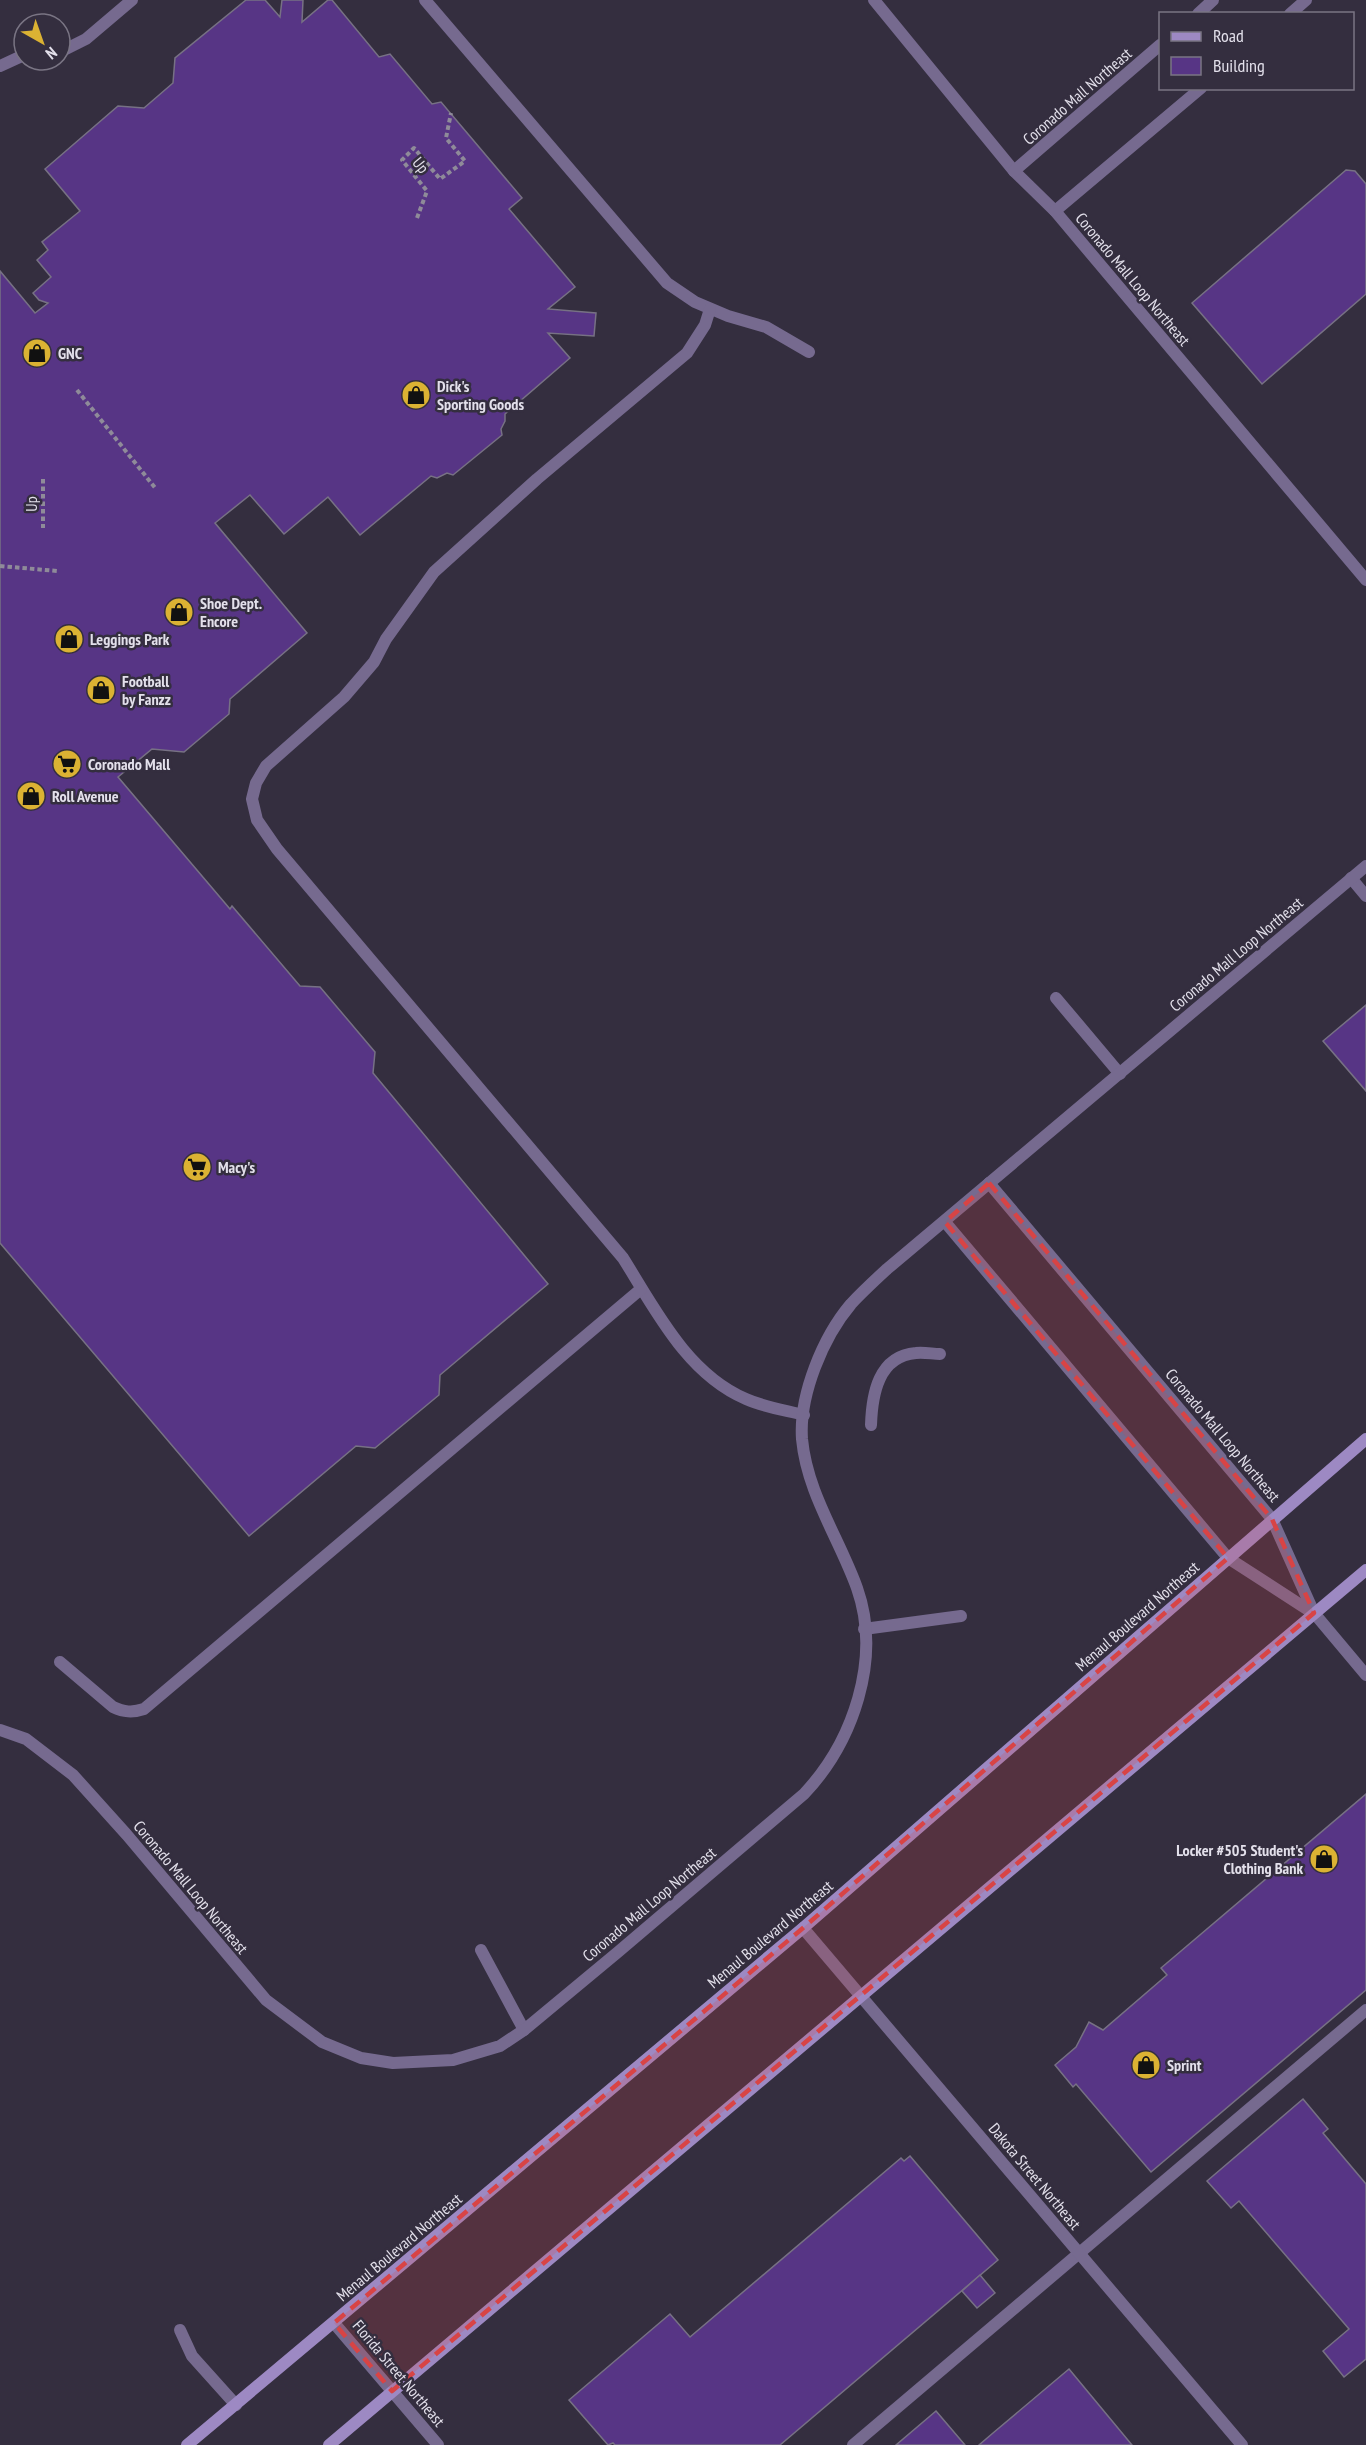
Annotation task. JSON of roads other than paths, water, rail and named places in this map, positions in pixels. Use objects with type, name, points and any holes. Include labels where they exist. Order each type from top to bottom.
[{"type":"main road","name":"Menaul Boulevard Northeast","points":[[188,2445],[803,1928],[1366,1439]]},
{"type":"main road","points":[[329,2445],[1366,1570]]},
{"type":"street","points":[[72,46],[86,39],[132,0]]},
{"type":"street","points":[[425,0],[651,266],[680,292],[710,309],[766,327],[809,352]]},
{"type":"street","name":"Coronado Mall Loop Northeast","points":[[874,0],[1014,171],[1055,211],[1366,580]]},
{"type":"street","points":[[1200,12],[1214,0]]},
{"type":"street","points":[[1292,12],[1306,0]]},
{"type":"street","name":"Coronado Mall Northeast","points":[[1014,171],[1159,47]]},
{"type":"street","points":[[1055,211],[1199,90]]},
{"type":"street","points":[[710,309],[705,325],[687,353],[537,479],[434,572],[386,639],[374,662],[344,697],[266,766],[256,783],[252,799],[256,820],[277,849],[623,1258],[666,1326],[696,1362],[712,1378],[746,1399],[804,1414]]},
{"type":"street","name":"Coronado Mall Loop Northeast","points":[[0,1730],[26,1739],[73,1775],[266,2000],[322,2042],[361,2058],[393,2063],[453,2060],[500,2046],[524,2030],[776,1820],[822,1775],[848,1730],[862,1677],[863,1610],[857,1589],[821,1506],[805,1458],[802,1437],[804,1414],[814,1371],[831,1334],[850,1305],[887,1269],[1366,866]]},
{"type":"street","points":[[1351,879],[1366,896]]},
{"type":"street","points":[[1056,998],[1120,1074]]},
{"type":"street","name":"Coronado Mall Loop Northeast","points":[[989,1183],[1272,1519],[1314,1613]]},
{"type":"street","points":[[945,1222],[1228,1558],[1314,1613],[1366,1675]]},
{"type":"street","points":[[60,1662],[113,1707],[124,1712],[144,1709],[641,1289]]},
{"type":"street","points":[[871,1425],[872,1401],[879,1375],[896,1360],[914,1353],[940,1354]]},
{"type":"street","points":[[864,1629],[961,1616]]},
{"type":"street","name":"Dakota Street Northeast","points":[[803,1928],[1242,2445]]},
{"type":"street","points":[[481,1950],[524,2030]]},
{"type":"street","points":[[853,2445],[1366,2010]]},
{"type":"street","name":"Florida Street Northeast","points":[[334,2323],[438,2445]]},
{"type":"street","points":[[180,2330],[192,2356],[236,2405]]},
{"type":"place","name":"GNC","points":[[37,353]]},
{"type":"place","name":"Dick's Sporting Goods","points":[[416,395]]},
{"type":"place","name":"Shoe Dept. Encore","points":[[179,612]]},
{"type":"place","name":"Leggings Park","points":[[69,639]]},
{"type":"place","name":"Football by Fanzz","points":[[101,690]]},
{"type":"place","name":"Coronado Mall","points":[[67,764]]},
{"type":"place","name":"Roll Avenue","points":[[31,796]]},
{"type":"place","name":"Macy's","points":[[197,1167]]},
{"type":"place","name":"Locker #505 Student's Clothing Bank","points":[[1324,1859]]},
{"type":"place","name":"Sprint","points":[[1146,2065]]}]
